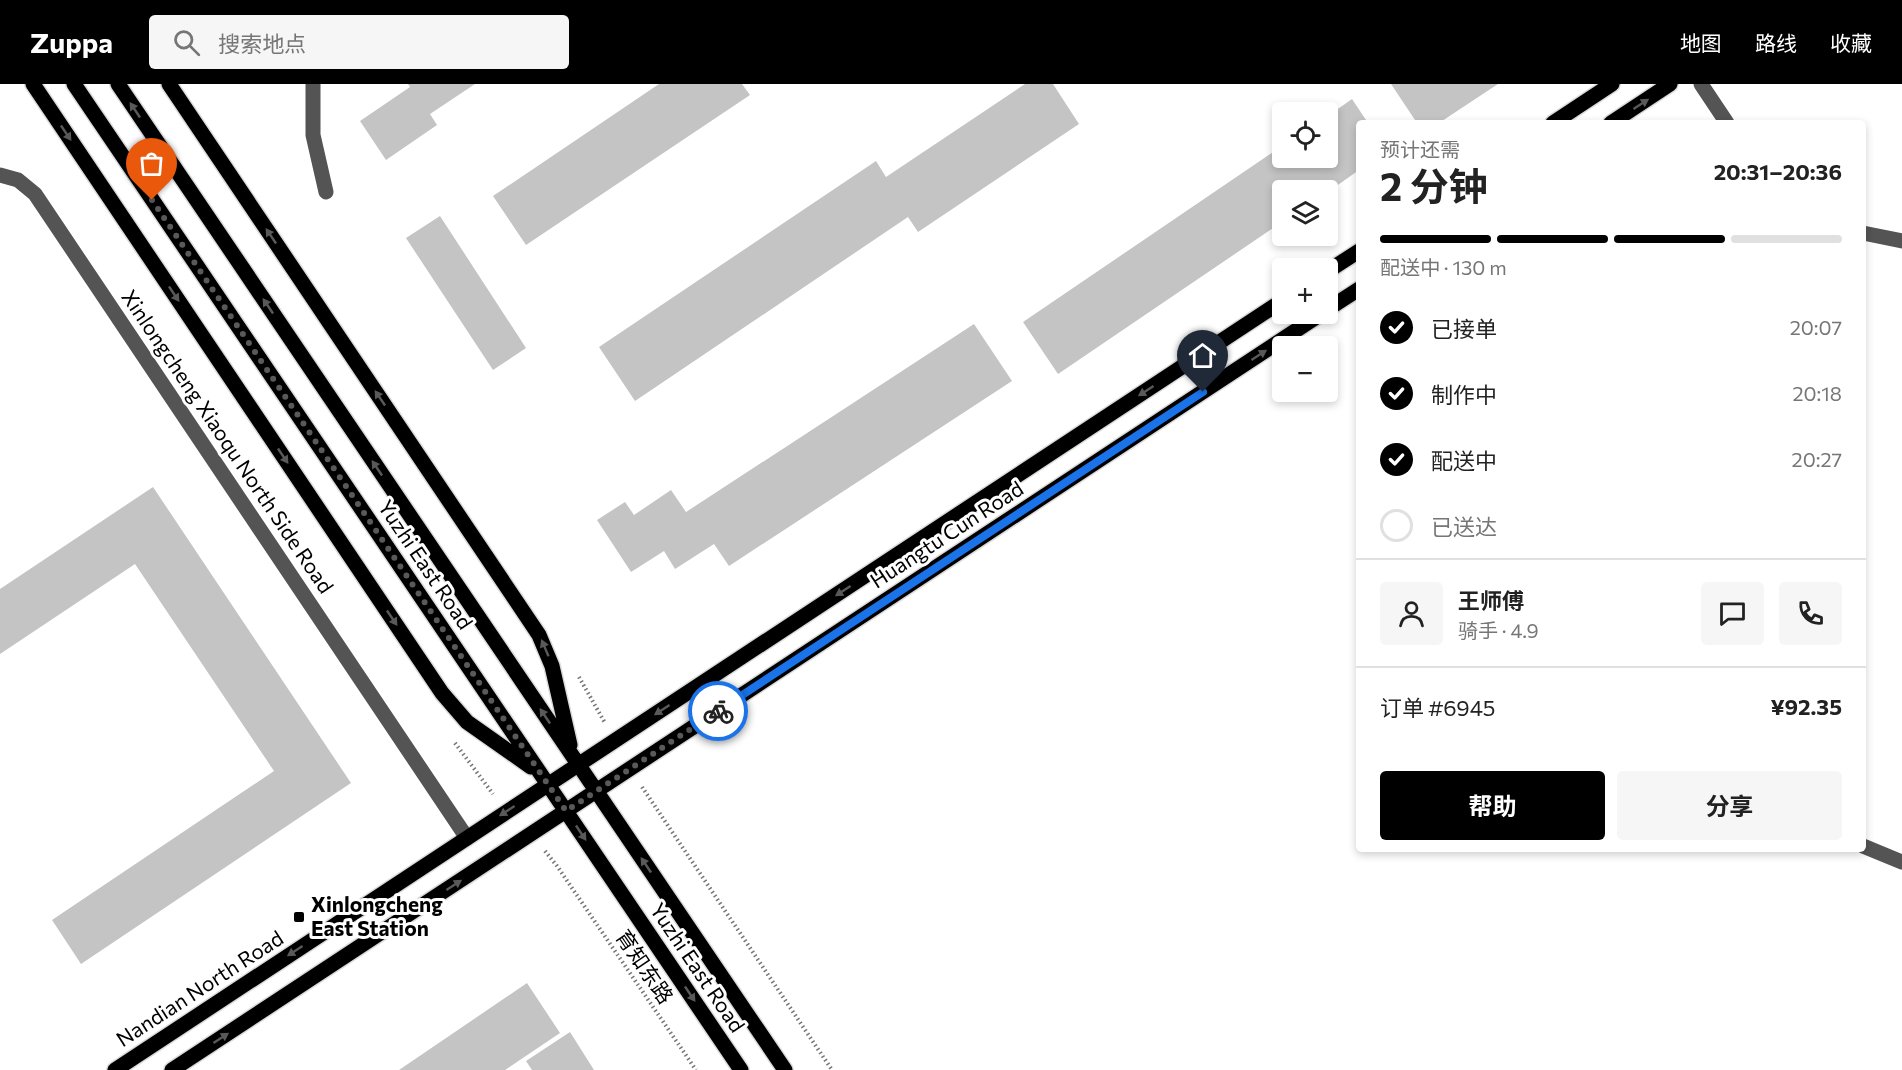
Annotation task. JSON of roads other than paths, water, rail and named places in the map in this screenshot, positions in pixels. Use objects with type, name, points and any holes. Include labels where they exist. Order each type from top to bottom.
[{"type":"main road","points":[[33,84],[442,693],[467,722],[525,763],[548,784]]},
{"type":"main road","name":"Yuzhi East Road","points":[[74,84],[741,1070]]},
{"type":"main road","name":"Yuzhi East Road","points":[[118,84],[784,1070]]},
{"type":"main road","points":[[169,84],[539,635],[552,666],[565,730],[578,765]]},
{"type":"main road","points":[[1558,120],[1612,84]]},
{"type":"main road","points":[[1616,120],[1670,84]]},
{"type":"main road","points":[[1338,265],[1356,253]]},
{"type":"main road","points":[[1338,303],[1356,291]]},
{"type":"main road","name":"Huangtu Cun Road","points":[[578,765],[1272,308]]},
{"type":"main road","name":"Huangtu Cun Road","points":[[596,791],[1306,324]]},
{"type":"main road","name":"Nandian North Road","points":[[115,1070],[578,765]]},
{"type":"main road","points":[[172,1070],[596,791]]},
{"type":"street","points":[[313,84],[313,135],[326,192]]},
{"type":"street","points":[[1701,84],[1725,120]]},
{"type":"street","name":"Xinlongcheng Xiaoqu North Side Road","points":[[0,175],[18,180],[34,194],[467,838]]},
{"type":"street","points":[[1866,234],[1902,241]]},
{"type":"street","points":[[1866,847],[1902,862]]},
{"type":"place","name":"Xinlongcheng East Station","points":[[299,917]]}]
